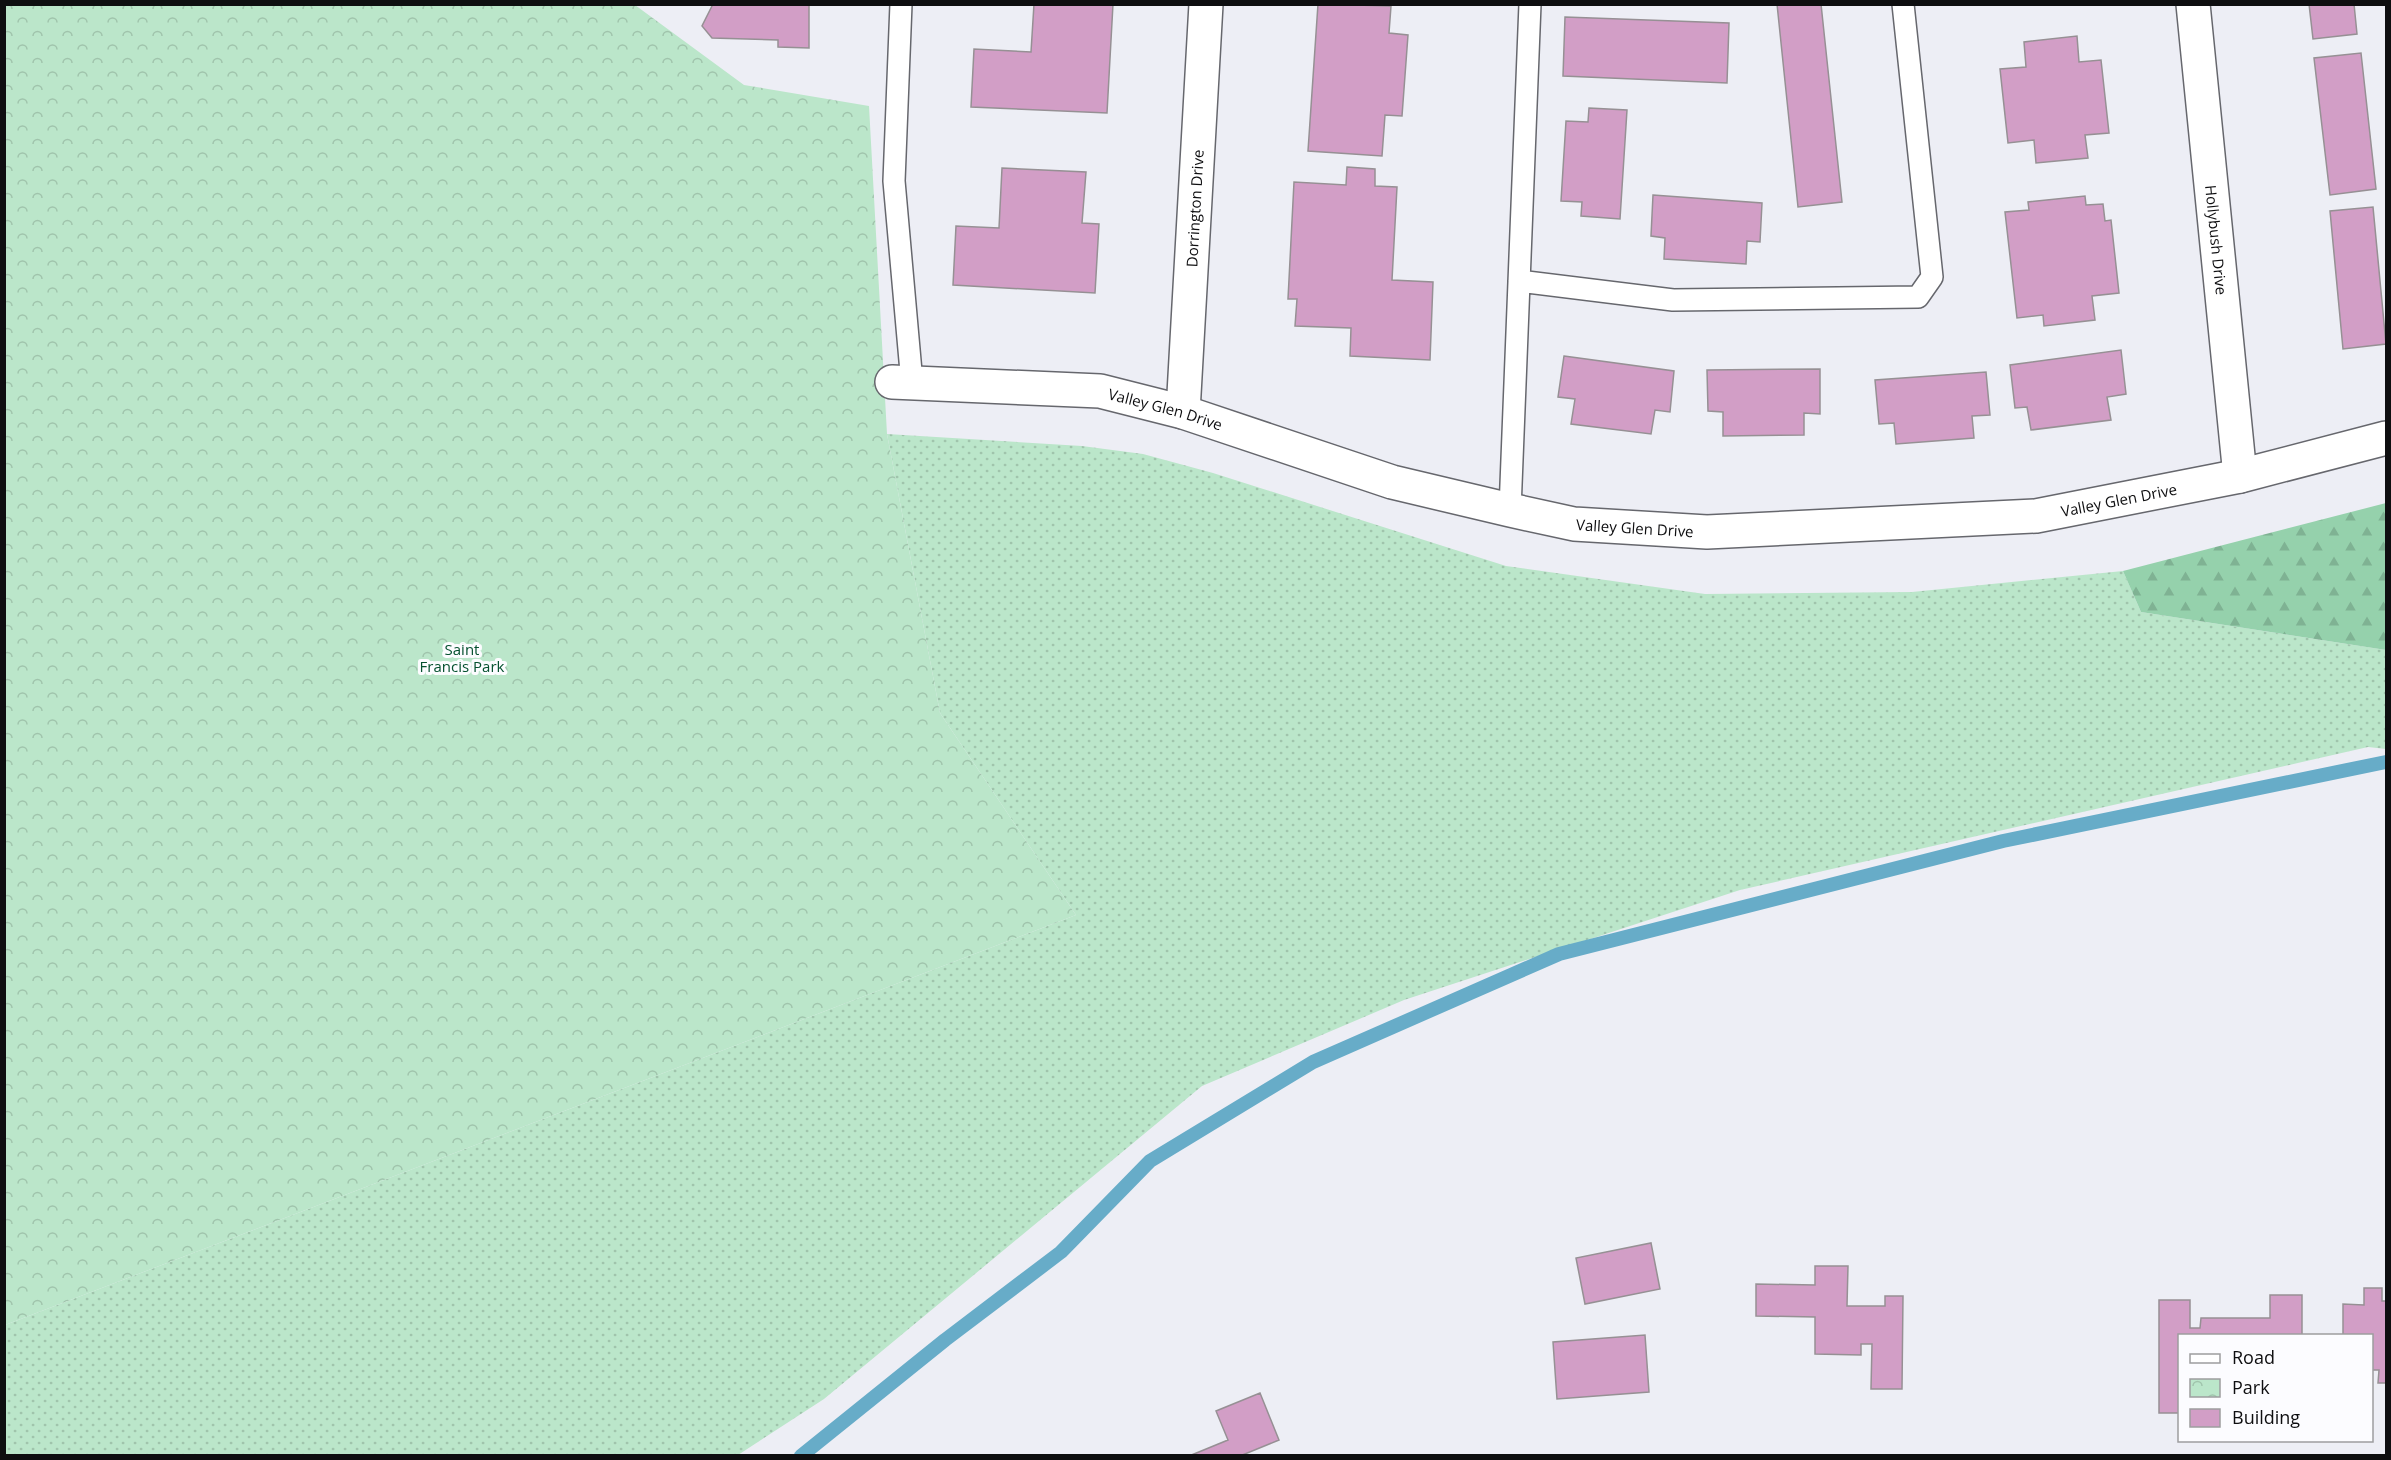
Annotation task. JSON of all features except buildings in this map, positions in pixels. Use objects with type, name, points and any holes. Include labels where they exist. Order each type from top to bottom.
[{"type":"street","name":"Dorrington Drive","points":[[1183,412],[1206,4]]},
{"type":"street","name":"Hollybush Drive","points":[[2193,4],[2240,476]]},
{"type":"street","name":"Valley Glen Drive","points":[[902,382],[1100,391],[1183,412],[1392,482],[1510,510],[1574,524],[1719,531],[2036,516],[2240,476],[2386,438]]},
{"type":"lane","points":[[901,4],[894,181],[902,382]]},
{"type":"lane","points":[[1510,510],[1530,4]]},
{"type":"lane","points":[[1519,281],[1673,300],[1918,297],[1932,278],[1903,4]]},
{"type":"green space","name":"Saint Francis Park","points":[[5,5],[635,5],[744,85],[869,106],[887,434],[940,713],[1076,915],[5,1325]]},
{"type":"green space","points":[[887,434],[1082,446],[1143,454],[1213,473],[1506,566],[1705,594],[1912,592],[2123,571],[2141,612],[2386,650],[2386,749],[2368,747],[1740,890],[1404,1000],[1202,1086],[824,1399],[738,1455],[5,1456],[5,1325],[1076,915],[940,713]]},
{"type":"green space","points":[[2386,503],[2386,650],[2141,612],[2123,571]]},
{"type":"waterway","points":[[801,1456],[945,1340],[1061,1252],[1150,1161],[1313,1062],[1559,954],[2003,841],[2386,762]]}]
